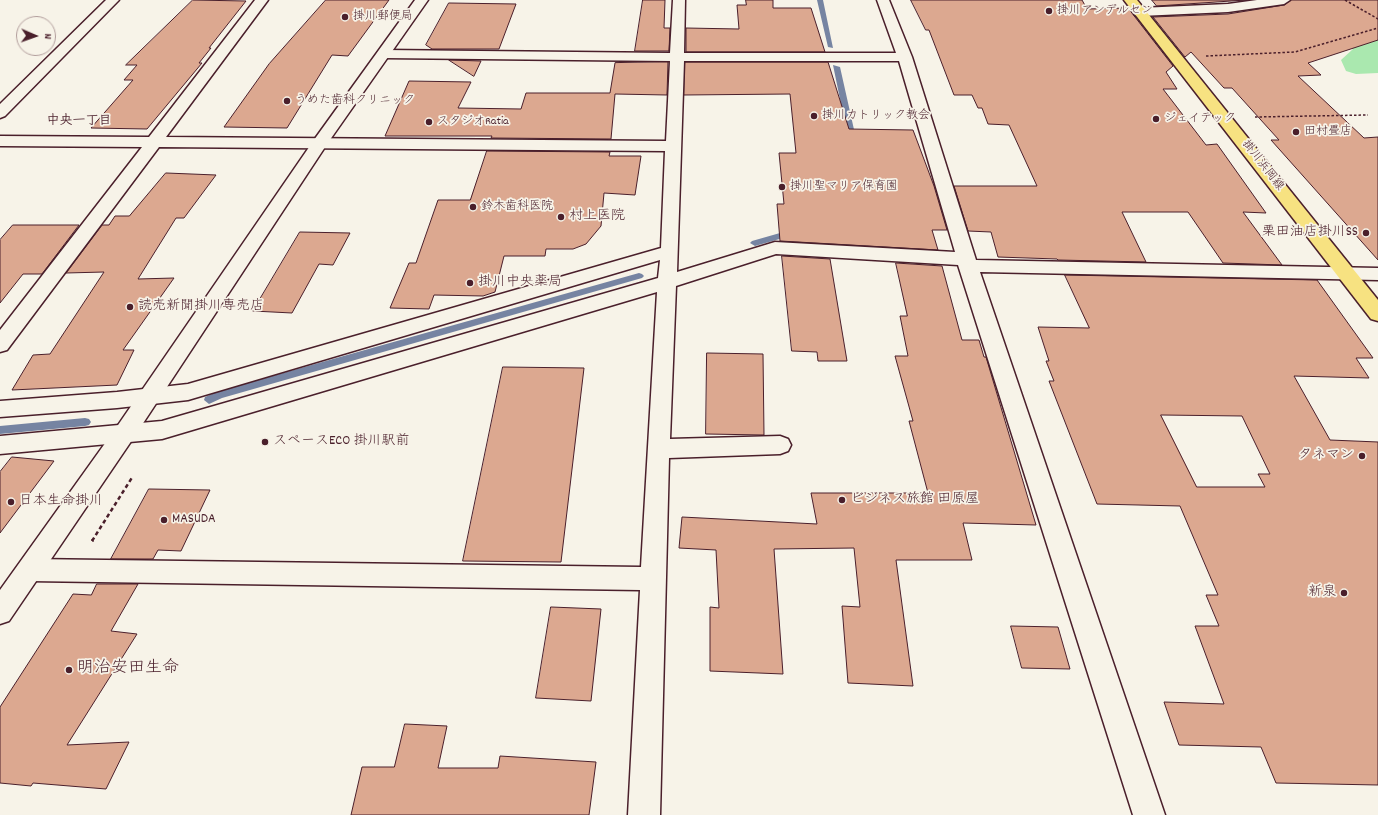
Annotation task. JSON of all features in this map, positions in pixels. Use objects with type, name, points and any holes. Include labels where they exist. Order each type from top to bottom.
[{"type":"main road","name":"掛川浜岡線","points":[[1135,6],[1378,314]]},
{"type":"street","points":[[0,113],[113,0]]},
{"type":"street","points":[[0,345],[262,0]]},
{"type":"street","points":[[0,612],[124,434],[320,143],[422,0]]},
{"type":"street","points":[[644,815],[652,579],[667,282],[670,251],[679,0]]},
{"type":"street","points":[[884,0],[905,57],[967,263],[1149,815]]},
{"type":"street","points":[[1135,6],[1228,8],[1284,0]]},
{"type":"street","points":[[384,54],[676,57],[905,57]]},
{"type":"street","points":[[0,141],[673,146]]},
{"type":"street","points":[[0,445],[162,430],[667,282],[775,248],[967,263],[1378,274]]},
{"type":"street","points":[[0,409],[188,392],[670,251]]},
{"type":"street","points":[[658,449],[780,446]]},
{"type":"street","points":[[30,570],[652,579]]},
{"type":"path","points":[[1345,0],[1378,19]]},
{"type":"path","points":[[1203,56],[1295,52],[1378,28]]},
{"type":"path","points":[[1254,117],[1368,115]]},
{"type":"path","points":[[74,570],[137,470]]},
{"type":"green space","points":[[1378,31],[1378,73],[1356,74],[1346,71],[1341,60],[1353,49],[1343,42]]},
{"type":"building","points":[[193,0],[246,1],[199,63],[202,63],[147,129],[91,128],[133,80],[124,80],[137,65],[126,65]]},
{"type":"building","points":[[326,0],[389,0],[348,56],[332,55],[287,128],[224,127],[269,64]]},
{"type":"building","points":[[643,0],[665,0],[664,28],[670,28],[669,51],[635,51]]},
{"type":"building","points":[[746,0],[773,0],[773,8],[811,8],[825,52],[686,52],[686,28],[739,29],[737,5],[746,5]]},
{"type":"building","points":[[911,0],[1082,0],[1087,9],[1128,8],[1173,66],[1166,72],[1177,89],[1163,89],[1206,145],[1217,144],[1266,213],[1243,212],[1282,265],[1223,263],[1188,212],[1122,212],[1146,262],[998,257],[991,232],[968,231],[954,186],[1037,186],[1009,125],[988,124],[982,108],[978,108],[972,95],[954,95],[929,30],[926,30]]},
{"type":"building","points":[[1152,0],[1246,0],[1157,6]]},
{"type":"building","points":[[1291,0],[1378,0],[1378,40],[1308,63],[1321,75],[1298,76],[1364,138],[1378,137],[1378,260],[1271,140],[1279,140],[1232,88],[1224,88],[1191,52],[1185,57],[1153,17],[1228,14],[1284,5]]},
{"type":"building","points":[[449,3],[516,4],[499,49],[432,49],[426,45]]},
{"type":"building","points":[[449,60],[481,61],[474,76]]},
{"type":"building","points":[[668,62],[667,95],[615,94],[611,139],[491,138],[492,136],[385,136],[409,81],[471,82],[458,108],[521,109],[526,93],[610,93],[615,63]]},
{"type":"building","points":[[685,62],[828,62],[849,129],[913,130],[934,186],[947,230],[932,230],[938,250],[780,241],[777,204],[784,204],[779,153],[796,153],[790,94],[684,95]]},
{"type":"building","points":[[487,151],[610,152],[609,156],[641,156],[635,195],[604,193],[601,226],[586,244],[573,249],[546,249],[545,256],[504,256],[495,292],[483,296],[434,295],[429,309],[390,308],[409,263],[416,263],[438,200],[470,200]]},
{"type":"building","points":[[166,173],[216,175],[184,218],[176,218],[138,279],[174,278],[123,350],[134,350],[117,385],[12,390],[33,355],[50,354],[104,272],[66,273],[102,225],[109,225],[115,216],[129,216]]},
{"type":"building","points":[[13,225],[79,225],[42,274],[23,274],[0,303],[0,240]]},
{"type":"building","points":[[300,232],[350,233],[333,265],[319,264],[292,313],[253,311]]},
{"type":"building","points":[[782,256],[830,259],[847,361],[818,361],[817,352],[792,351]]},
{"type":"building","points":[[896,263],[942,266],[962,340],[979,340],[984,357],[986,357],[1036,525],[963,523],[972,560],[896,560],[913,686],[848,683],[842,606],[860,607],[854,548],[774,549],[783,674],[710,671],[710,607],[719,608],[716,550],[679,548],[682,517],[817,524],[811,493],[928,493],[909,421],[913,421],[895,356],[908,356],[900,316],[907,316]]},
{"type":"building","points":[[1065,275],[1317,280],[1373,358],[1356,358],[1369,378],[1294,376],[1330,440],[1378,442],[1378,785],[1276,783],[1261,747],[1179,745],[1164,702],[1224,704],[1195,626],[1219,626],[1206,595],[1218,595],[1180,506],[1097,504],[1049,381],[1054,381],[1046,361],[1049,361],[1038,327],[1089,328]],"holes":[[[1161,415],[1242,416],[1270,474],[1258,474],[1265,487],[1197,487]]]},
{"type":"building","points":[[707,353],[763,354],[764,435],[706,434]]},
{"type":"building","points":[[503,367],[584,368],[561,562],[463,561]]},
{"type":"building","name":"日本生命掛川","points":[[12,457],[54,461],[0,533],[0,472]]},
{"type":"building","name":"MASUDA","points":[[149,489],[210,490],[181,551],[158,550],[153,559],[111,559]]},
{"type":"building","points":[[97,584],[138,584],[111,631],[137,634],[67,745],[129,742],[106,789],[33,783],[31,786],[0,783],[0,707],[73,594],[91,595]]},
{"type":"building","points":[[551,607],[601,609],[591,701],[536,698]]},
{"type":"building","points":[[1011,626],[1058,627],[1070,669],[1022,668]]},
{"type":"building","points":[[405,724],[447,726],[438,768],[498,768],[500,756],[596,762],[589,815],[351,815],[362,767],[394,767]]},
{"type":"waterway","points":[[820,0],[831,47]]},
{"type":"waterway","points":[[836,67],[853,143]]},
{"type":"waterway","points":[[755,243],[794,232]]},
{"type":"waterway","points":[[209,400],[219,395],[639,276]]},
{"type":"waterway","points":[[0,430],[85,422]]},
{"type":"place","name":"掛川アンデルセン","points":[[1049,11]]},
{"type":"place","name":"掛川郵便局","points":[[345,17]]},
{"type":"place","name":"うめた歯科クリニック","points":[[287,101]]},
{"type":"place","name":"掛川カトリック教会","points":[[814,116]]},
{"type":"place","name":"ジェイテック","points":[[1156,119]]},
{"type":"place","name":"スタジオRatia","points":[[429,122]]},
{"type":"place","name":"田村畳店","points":[[1296,132]]},
{"type":"place","name":"掛川聖マリア保育園","points":[[782,187]]},
{"type":"place","name":"鈴木歯科医院","points":[[473,207]]},
{"type":"place","name":"村上医院","points":[[561,217]]},
{"type":"place","name":"栗田油店掛川SS","points":[[1366,233]]},
{"type":"place","name":"掛川中央薬局","points":[[470,283]]},
{"type":"place","name":"読売新聞掛川専売店","points":[[130,307]]},
{"type":"place","name":"スペースECO 掛川駅前","points":[[265,442]]},
{"type":"place","name":"タネマン","points":[[1362,456]]},
{"type":"place","name":"ビジネス旅館 田原屋","points":[[842,500]]},
{"type":"place","name":"日本生命掛川","points":[[11,502]]},
{"type":"place","name":"MASUDA","points":[[164,520]]},
{"type":"place","name":"新泉","points":[[1344,593]]},
{"type":"place","name":"明治安田生命","points":[[69,670]]},
{"type":"district","name":"中央一丁目","points":[[79,122]]}]
